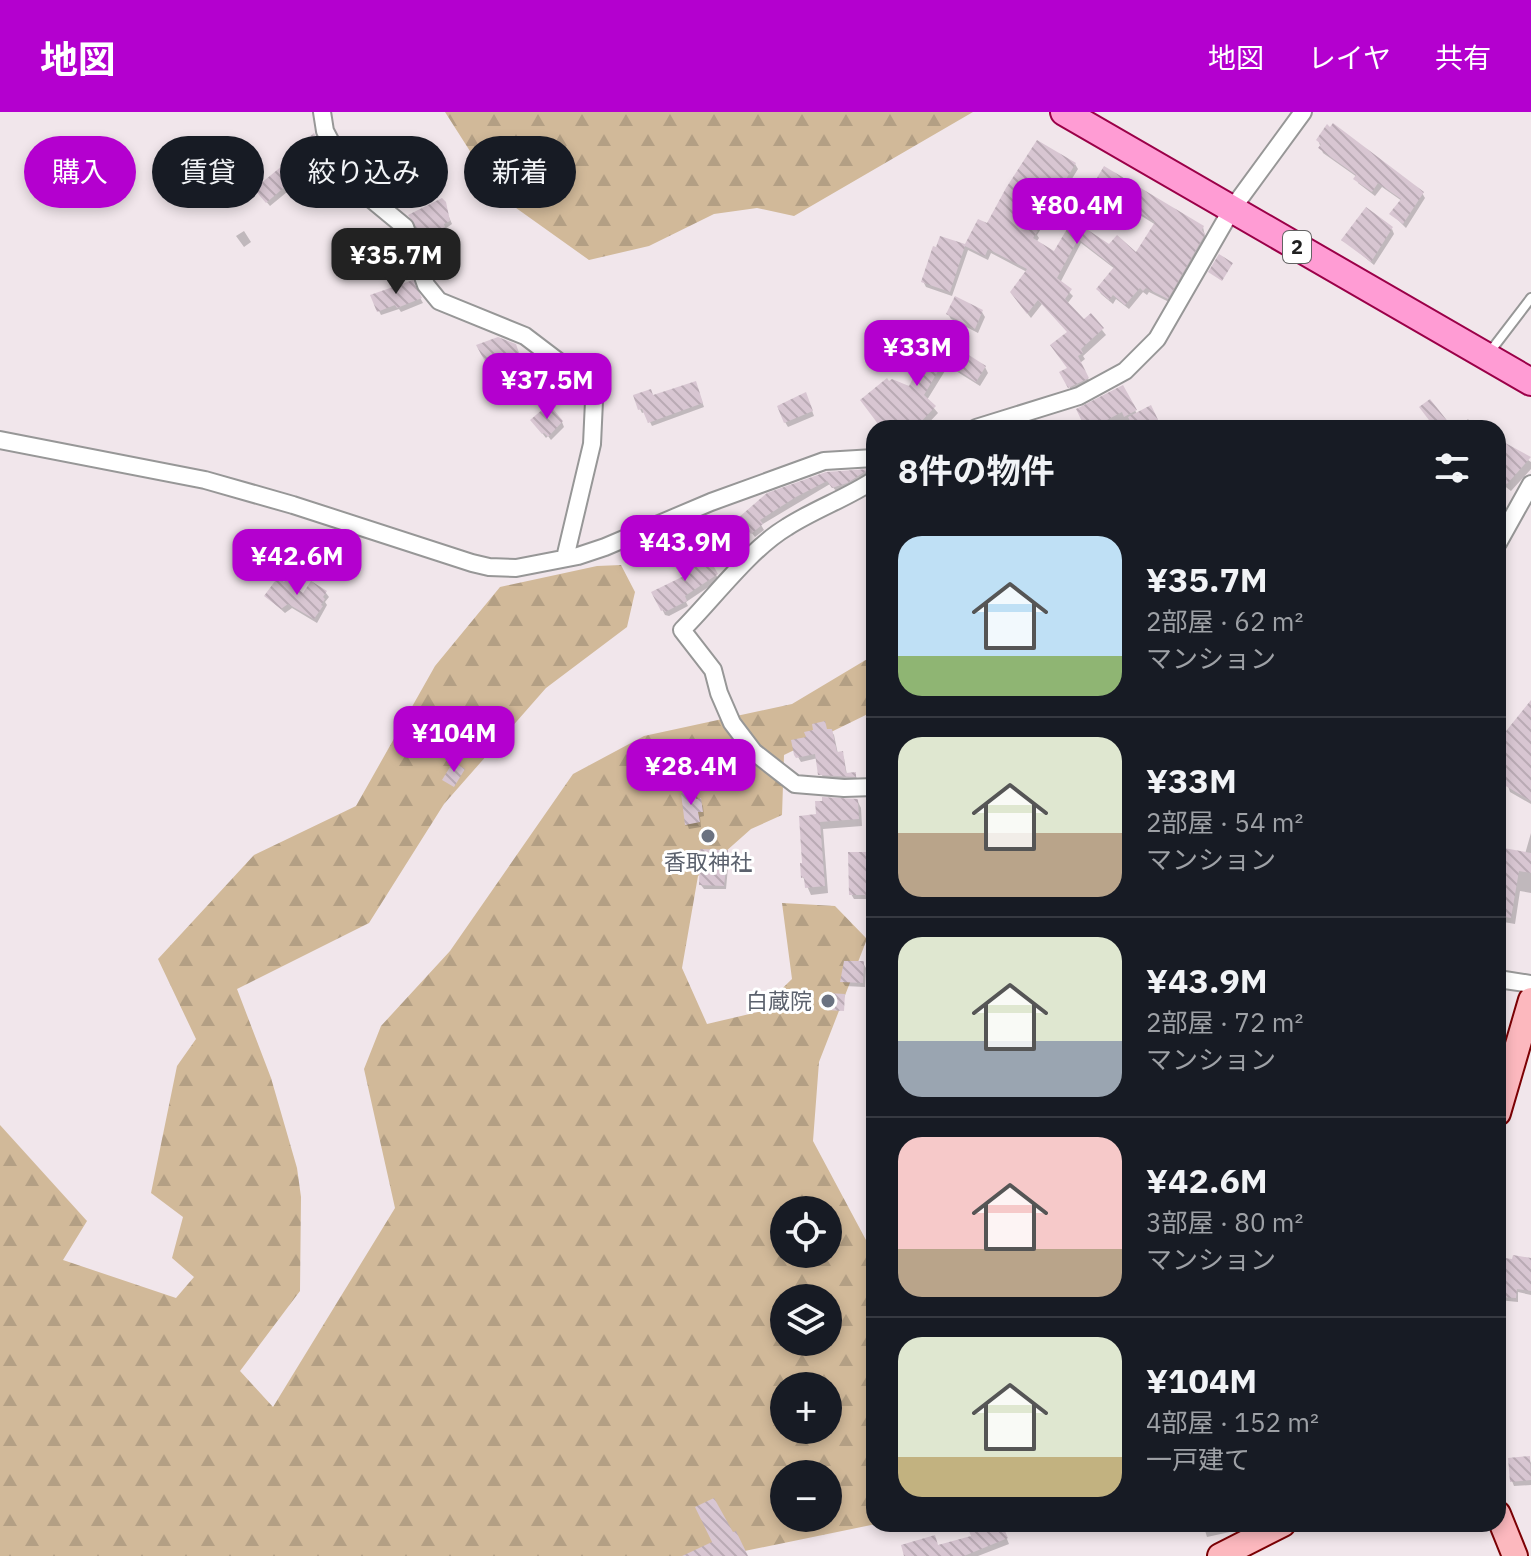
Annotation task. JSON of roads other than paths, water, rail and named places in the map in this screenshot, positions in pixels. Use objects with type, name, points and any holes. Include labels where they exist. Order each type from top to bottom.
[{"type":"main road","name":"2","points":[[1064,112],[1531,382]]},
{"type":"main road","points":[[1506,1088],[1529,1015]]},
{"type":"main road","points":[[1220,1556],[1267,1532]]},
{"type":"main road","points":[[1505,1532],[1515,1556]]},
{"type":"street","points":[[322,112],[325,131],[353,184],[405,227],[426,285],[439,301],[525,336],[575,374],[594,401],[592,444],[565,558]]},
{"type":"street","points":[[1002,420],[1079,396],[1125,371],[1157,339],[1232,209],[1303,112]]},
{"type":"street","points":[[0,440],[205,480],[489,567],[516,568],[605,547],[711,502],[824,461],[866,458]]},
{"type":"street","points":[[866,484],[785,527],[743,565],[682,630],[713,670],[732,723],[754,752],[795,784],[866,787]]},
{"type":"street","points":[[1506,529],[1531,484]]},
{"type":"street","points":[[1506,980],[1531,984]]},
{"type":"lane","points":[[1486,357],[1531,298]]},
{"type":"place","name":"香取神社","points":[[708,836]]},
{"type":"place","name":"白蔵院","points":[[828,1001]]}]
